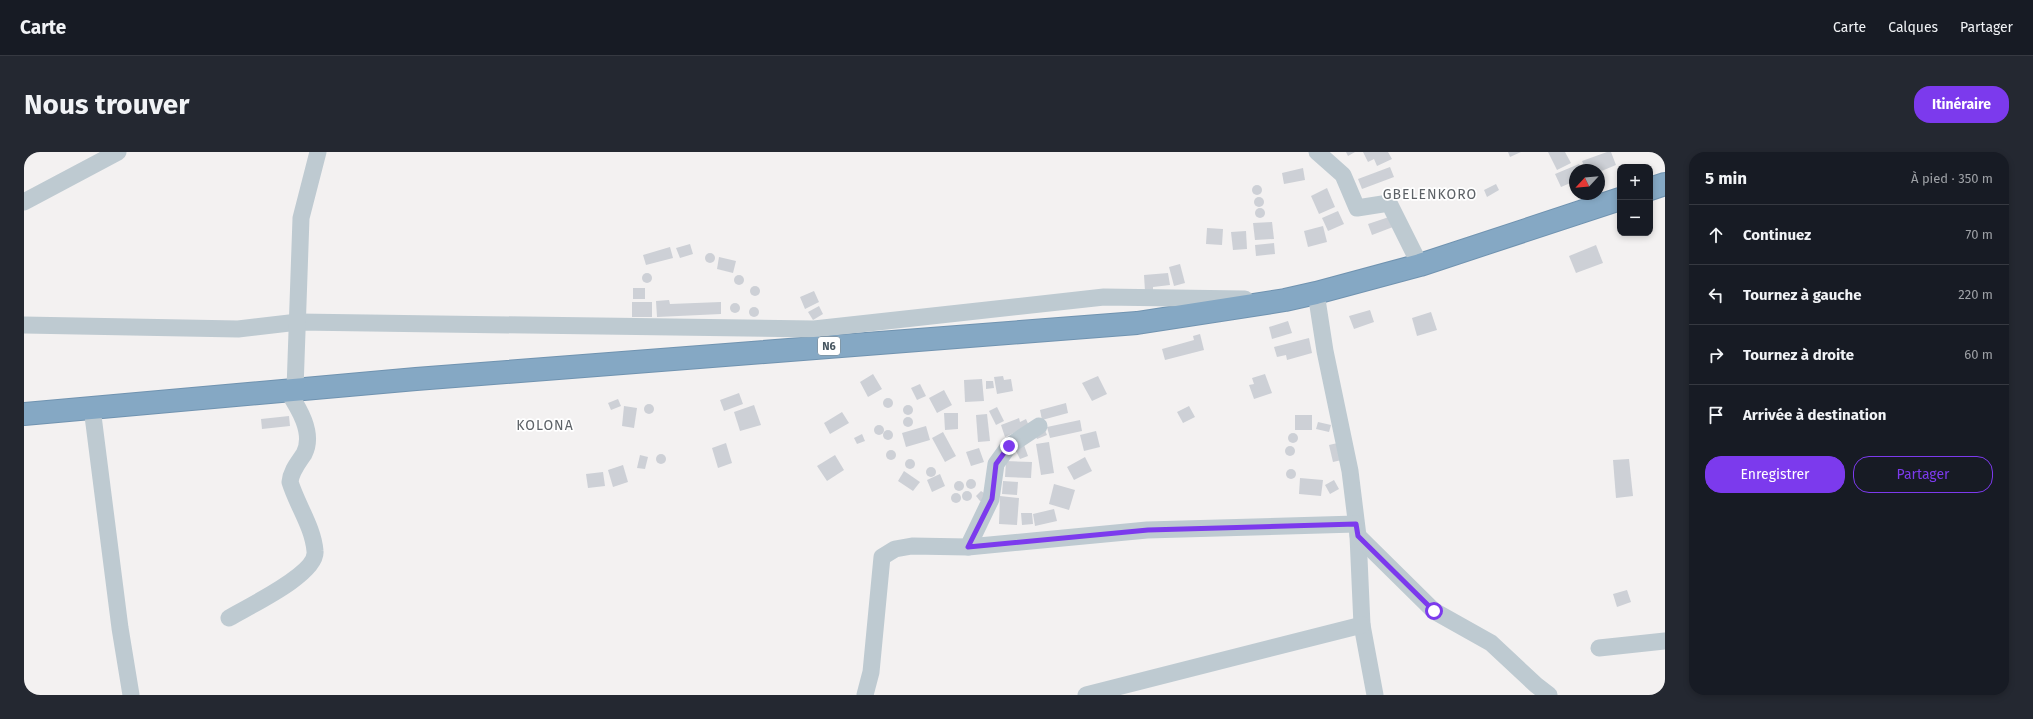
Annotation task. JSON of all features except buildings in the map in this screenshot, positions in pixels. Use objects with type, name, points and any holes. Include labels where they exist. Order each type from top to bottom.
[{"type":"highway","points":[[1653,188],[1665,184]]},
{"type":"highway","name":"N6","points":[[24,414],[291,389],[1138,322],[1285,300],[1316,293],[1420,265],[1617,201]]},
{"type":"street","points":[[24,202],[118,152]]},
{"type":"street","points":[[228,618],[286,584],[308,568],[315,558],[316,552],[313,539],[290,482],[291,475],[308,446],[308,432],[291,389],[298,322],[301,218],[318,152]]},
{"type":"street","points":[[1317,152],[1343,175],[1357,208],[1389,203],[1420,265]]},
{"type":"street","points":[[1316,293],[1325,350],[1350,471],[1357,530],[1362,625],[1375,695]]},
{"type":"street","points":[[24,325],[238,329],[298,322],[814,329],[1104,297],[1285,300]]},
{"type":"street","points":[[92,408],[120,628],[131,695]]},
{"type":"street","points":[[968,547],[992,499],[996,464],[1009,446],[1039,426]]},
{"type":"street","points":[[865,695],[872,664],[882,558],[895,549],[912,546],[968,547],[1148,530],[1357,530],[1434,611],[1491,643],[1536,685],[1549,695]]},
{"type":"street","points":[[1086,695],[1362,625]]},
{"type":"street","points":[[1599,648],[1665,641]]},
{"type":"district","name":"GBELENKORO","points":[[1430,194]]},
{"type":"district","name":"KOLONA","points":[[545,425]]},
{"type":"route","points":[[1009,446],[996,464],[992,499],[968,547],[1148,530],[1356,524],[1358,536],[1434,611]]}]
